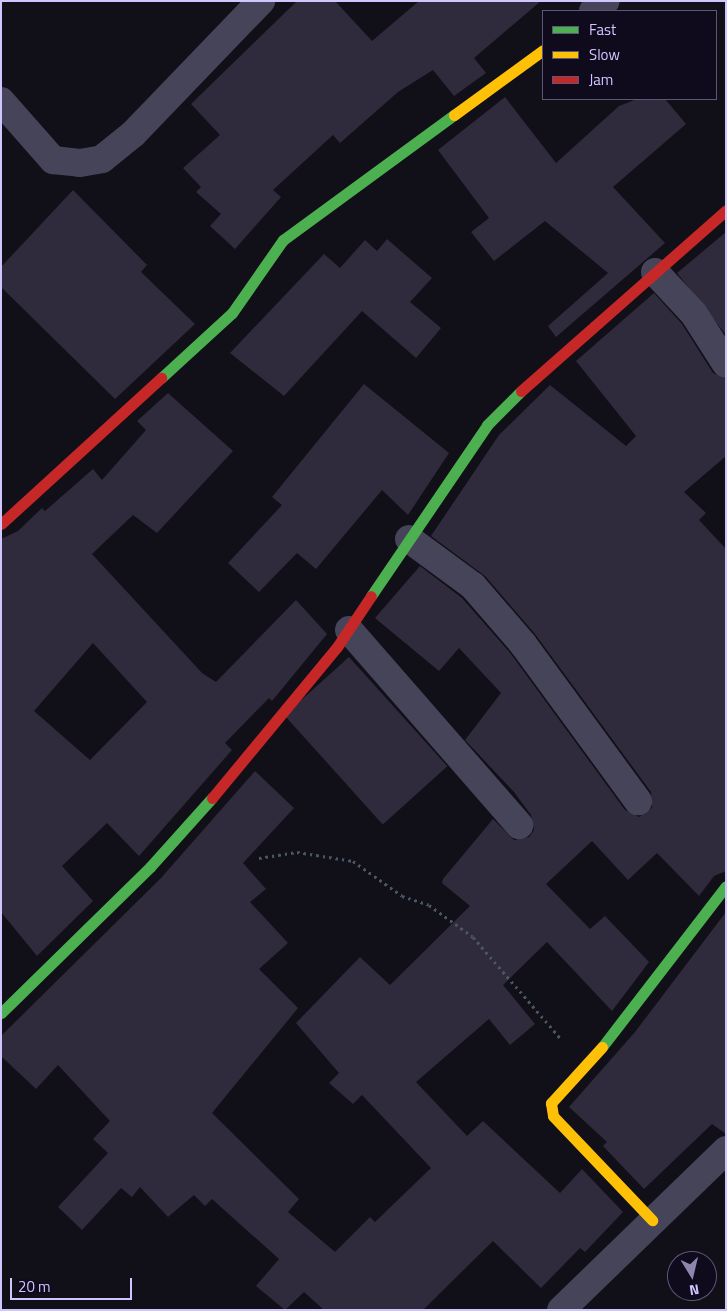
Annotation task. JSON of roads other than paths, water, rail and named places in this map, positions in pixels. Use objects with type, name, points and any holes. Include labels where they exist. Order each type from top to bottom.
[{"type":"street","points":[[1,101],[54,160],[80,163],[102,159],[134,134],[260,1]]},
{"type":"street","points":[[594,10],[606,1]]},
{"type":"street","points":[[1,524],[232,313],[283,240],[542,51]]},
{"type":"street","points":[[1,1013],[150,867],[349,630],[409,538],[487,425],[552,361],[726,210]]},
{"type":"street","points":[[655,272],[694,314],[726,364]]},
{"type":"street","points":[[409,538],[473,586],[523,644],[638,801]]},
{"type":"street","points":[[349,630],[519,825]]},
{"type":"street","points":[[652,1220],[553,1116],[551,1103],[622,1023],[726,886]]},
{"type":"street","points":[[561,1310],[726,1150]]}]
